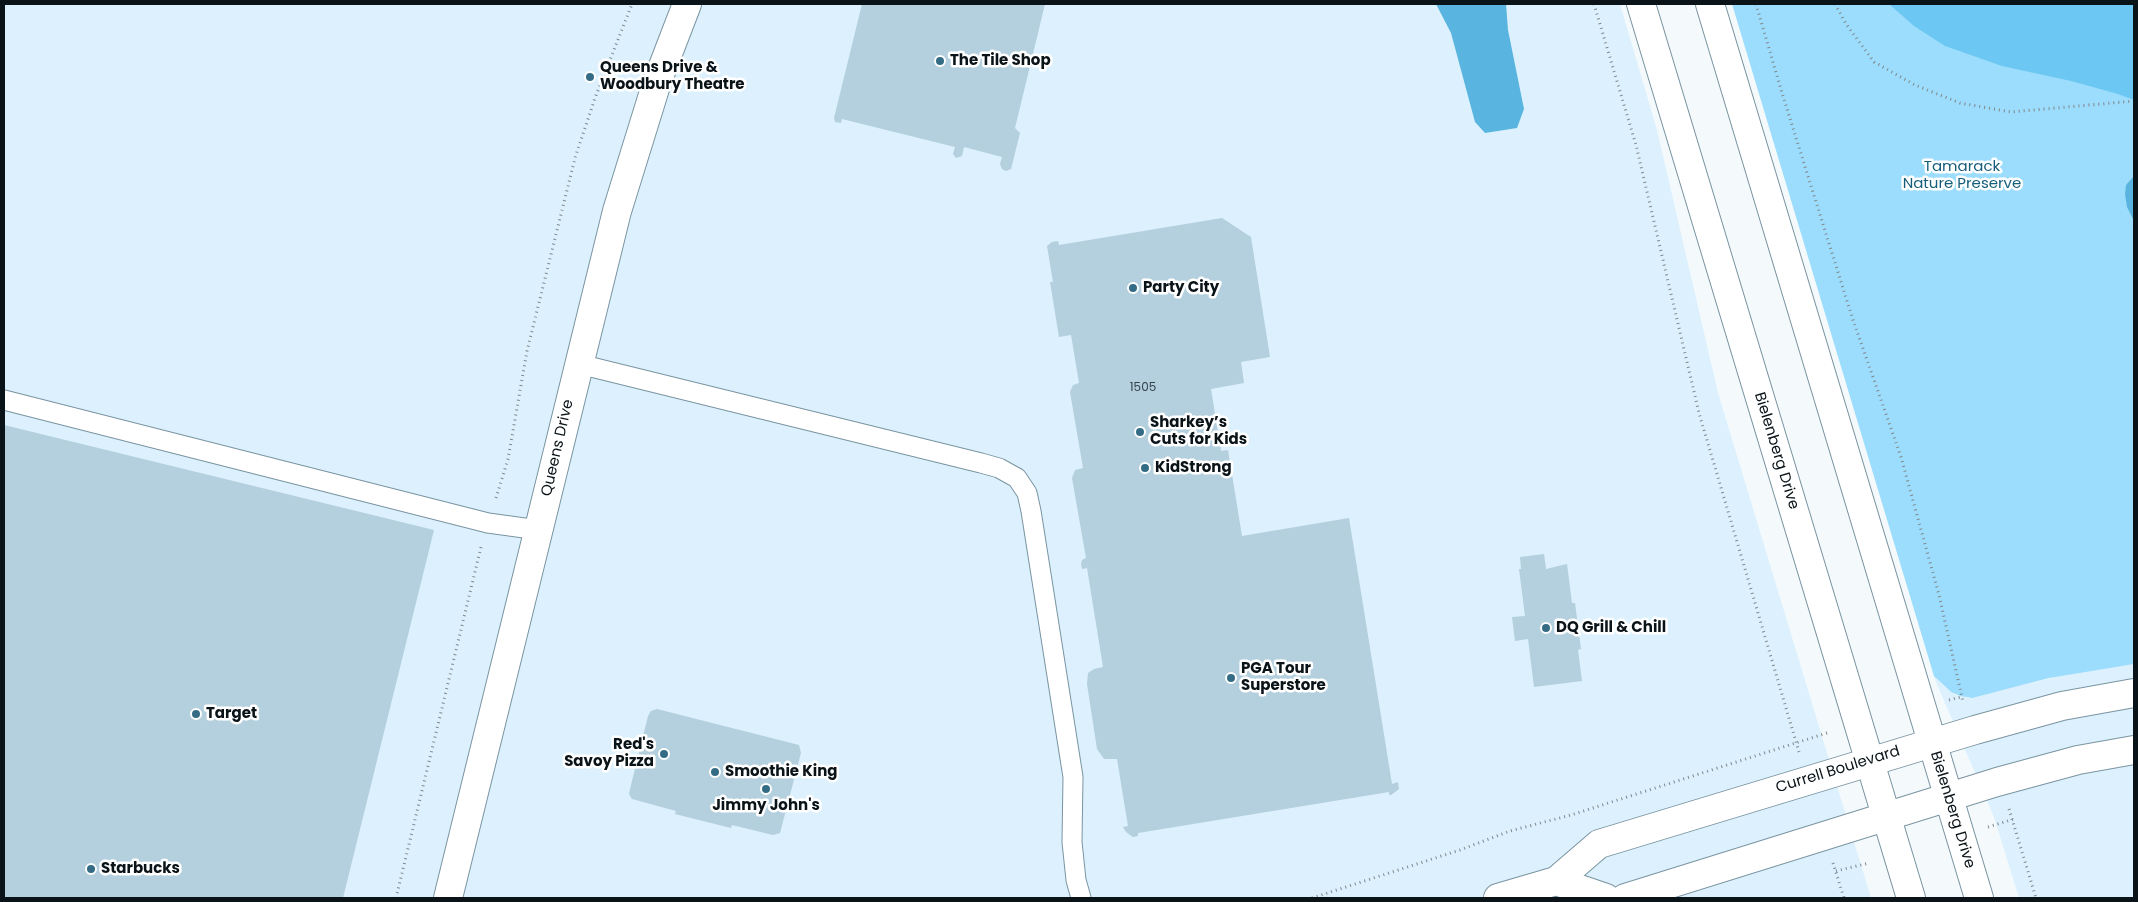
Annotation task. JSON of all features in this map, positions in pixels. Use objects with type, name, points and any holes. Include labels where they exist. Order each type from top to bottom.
[{"type":"street","name":"Queens Drive","points":[[448,898],[616,210],[656,82],[687,4]]},
{"type":"street","name":"Bielenberg Drive","points":[[1641,4],[1912,898]]},
{"type":"street","name":"Bielenberg Drive","points":[[1710,4],[1979,898]]},
{"type":"street","name":"Currell Boulevard","points":[[1498,898],[1556,881],[1599,844],[1931,742],[2062,706],[2134,693]]},
{"type":"street","points":[[1625,898],[1948,797],[2078,760],[2134,750]]},
{"type":"street","points":[[1556,881],[1606,898]]},
{"type":"lane","points":[[578,364],[999,468],[1016,478],[1027,493],[1031,512],[1072,767],[1074,790],[1072,842],[1080,898]]},
{"type":"lane","points":[[4,400],[488,523],[539,530]]},
{"type":"path","points":[[500,486],[508,459],[526,351],[573,166],[592,104],[632,4]]},
{"type":"path","points":[[1312,898],[1460,850],[1510,831],[1659,787],[1796,741],[1699,413],[1636,145],[1594,4]]},
{"type":"path","points":[[1756,4],[1849,308],[1901,457],[1919,517],[1952,647],[1961,697]]},
{"type":"path","points":[[1835,4],[1846,24],[1874,62],[1915,85],[1960,102],[2011,112],[2134,101]]},
{"type":"path","points":[[396,898],[478,556]]},
{"type":"path","points":[[2014,818],[2036,898]]},
{"type":"path","points":[[1836,871],[1844,898]]},
{"type":"shaded area","points":[[4,4],[1620,4],[1657,130],[1718,393],[1871,898],[4,898]]},
{"type":"shaded area","points":[[1436,4],[1506,4],[1508,30],[1524,109],[1517,128],[1485,133],[1475,122],[1451,33]]},
{"type":"shaded area","points":[[1889,4],[2134,4],[2134,100],[2071,81],[2002,66],[1945,46],[1914,26]]},
{"type":"shaded area","points":[[2134,176],[2134,221],[2127,207],[2125,194],[2126,185]]},
{"type":"shaded area","points":[[2134,664],[2134,898],[2019,898],[1994,817],[1931,668],[1937,679],[1947,689],[1956,695],[1968,698],[2076,672]]},
{"type":"green space","name":"Tamarack Nature Preserve","points":[[1732,4],[2134,4],[2134,664],[2049,678],[1972,698],[1951,692],[1934,676]]},
{"type":"building","name":"The Tile Shop","points":[[862,4],[1045,4],[1015,128],[1020,133],[1011,169],[1006,171],[1002,169],[1000,164],[1002,157],[964,147],[962,156],[956,158],[953,154],[955,147],[842,119],[841,123],[835,122],[834,118]]},
{"type":"building","points":[[1222,218],[1251,237],[1270,357],[1241,362],[1244,383],[1211,389],[1221,451],[1228,450],[1242,536],[1349,518],[1392,784],[1398,782],[1399,789],[1391,795],[1389,795],[1389,792],[1138,833],[1138,836],[1133,837],[1123,827],[1128,826],[1117,759],[1104,759],[1097,749],[1087,684],[1088,673],[1103,667],[1087,568],[1082,569],[1081,564],[1082,560],[1086,558],[1072,478],[1075,470],[1083,468],[1070,392],[1073,385],[1079,383],[1071,335],[1059,337],[1050,282],[1053,282],[1047,246],[1052,242],[1058,241],[1059,245]]},
{"type":"building","name":"Target","points":[[4,425],[434,530],[343,898],[4,898]]},
{"type":"building","name":"DQ Grill & Chill","points":[[1544,554],[1546,569],[1567,564],[1572,603],[1575,603],[1581,649],[1578,650],[1582,681],[1534,687],[1528,639],[1515,641],[1512,617],[1525,616],[1519,569],[1521,569],[1520,557]]},
{"type":"building","points":[[657,709],[799,745],[801,753],[780,833],[773,835],[732,825],[731,828],[675,814],[676,811],[632,799],[629,794],[648,716],[651,711]]},
{"type":"place","name":"The Tile Shop","points":[[940,61]]},
{"type":"place","name":"Queens Drive & Woodbury Theatre","points":[[590,77]]},
{"type":"place","name":"Party City","points":[[1133,288]]},
{"type":"place","name":"Sharkey’s Cuts for Kids","points":[[1140,432]]},
{"type":"place","name":"KidStrong","points":[[1145,468]]},
{"type":"place","name":"DQ Grill & Chill","points":[[1546,628]]},
{"type":"place","name":"PGA Tour Superstore","points":[[1231,678]]},
{"type":"place","name":"Target","points":[[196,714]]},
{"type":"place","name":"Red's Savoy Pizza","points":[[664,754]]},
{"type":"place","name":"Smoothie King","points":[[715,772]]},
{"type":"place","name":"Jimmy John's","points":[[766,789]]},
{"type":"place","name":"Starbucks","points":[[91,869]]}]
